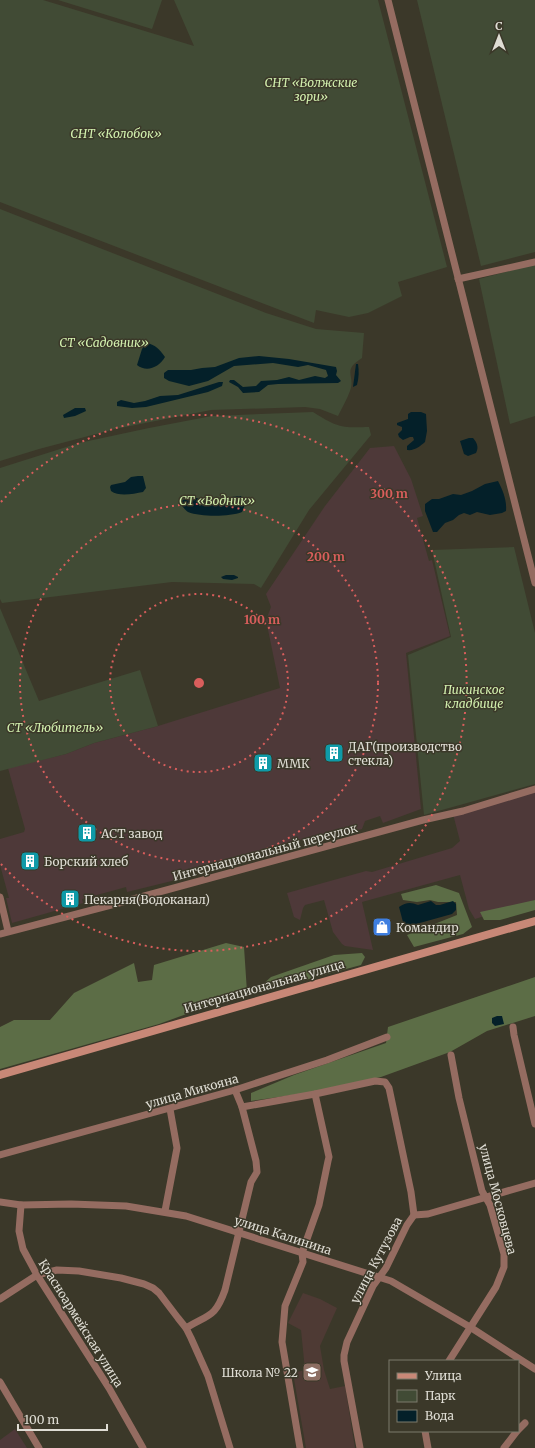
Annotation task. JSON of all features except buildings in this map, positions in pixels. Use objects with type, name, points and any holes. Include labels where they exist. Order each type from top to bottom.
[{"type":"main road","name":"Интернациональная улица","points":[[0,1075],[535,921]]},
{"type":"street","points":[[388,0],[535,583]]},
{"type":"street","points":[[458,279],[535,262]]},
{"type":"street","name":"Интернациональный переулок","points":[[0,934],[416,822],[464,811],[535,789]]},
{"type":"street","points":[[0,897],[8,931]]},
{"type":"street","points":[[513,1027],[535,1124]]},
{"type":"street","name":"улица Микояна","points":[[0,1155],[235,1090],[327,1060],[387,1036]]},
{"type":"street","name":"улица Московцева","points":[[450,1360],[496,1287],[504,1267],[503,1248],[490,1205],[482,1191],[459,1098],[451,1055]]},
{"type":"street","name":"улица Кутузова","points":[[315,1094],[375,1080],[381,1080],[387,1084],[401,1141],[414,1215],[406,1225],[386,1268],[373,1286],[347,1342],[344,1355],[360,1448]]},
{"type":"street","points":[[186,1328],[211,1315],[219,1306],[225,1290],[238,1233],[252,1182],[257,1172],[242,1107],[235,1090]]},
{"type":"street","points":[[242,1107],[315,1094],[329,1157],[319,1205],[302,1253],[303,1262],[285,1306],[285,1320],[282,1331],[282,1342],[300,1448]]},
{"type":"street","points":[[165,1211],[178,1148],[170,1109]]},
{"type":"street","points":[[414,1215],[428,1214],[535,1183]]},
{"type":"street","name":"улица Калинина","points":[[0,1202],[20,1205],[71,1204],[126,1206],[165,1211],[186,1216],[392,1281],[535,1369]]},
{"type":"street","name":"Красноармейская улица","points":[[20,1205],[20,1239],[23,1249],[37,1275],[109,1388],[143,1448]]},
{"type":"street","points":[[0,1299],[37,1275],[57,1270],[121,1278],[144,1284],[158,1293],[186,1328],[208,1376],[230,1448]]},
{"type":"street","points":[[0,1382],[39,1448]]},
{"type":"street","points":[[519,1429],[525,1423]]},
{"type":"street","points":[[425,1432],[428,1448]]},
{"type":"street","points":[[504,1448],[516,1432]]},
{"type":"shaded area","points":[[394,446],[411,479],[423,516],[417,518],[429,561],[432,560],[450,636],[406,653],[421,809],[383,823],[380,816],[365,821],[362,829],[318,842],[301,840],[287,843],[179,875],[180,879],[127,892],[126,887],[82,899],[83,903],[12,923],[6,898],[9,898],[0,865],[0,839],[24,832],[25,829],[8,768],[66,754],[94,743],[158,726],[280,688],[266,620],[271,607],[266,594],[325,506],[370,448]]},
{"type":"shaded area","points":[[535,789],[535,900],[475,919],[469,909],[460,875],[362,902],[373,950],[345,946],[342,944],[333,932],[324,900],[305,905],[300,920],[294,917],[287,893],[366,871],[372,872],[452,848],[460,841],[453,814]]},
{"type":"shaded area","name":"Школа № 22","points":[[303,1293],[320,1299],[337,1308],[320,1346],[324,1370],[330,1389],[345,1386],[355,1448],[306,1448],[293,1373],[305,1370],[301,1330],[288,1323]]},
{"type":"shaded area","points":[[15,1429],[27,1448],[0,1448],[0,1440]]},
{"type":"green space","points":[[0,0],[43,0],[194,46],[174,0],[378,0],[447,267],[398,282],[402,296],[368,313],[349,317],[316,310],[314,323],[0,202]]},
{"type":"green space","points":[[58,0],[162,0],[152,29]]},
{"type":"green space","points":[[417,0],[535,0],[535,252],[481,266]]},
{"type":"green space","name":"СТ «Садовник»","points":[[0,209],[266,313],[316,329],[364,333],[362,358],[352,366],[350,373],[350,391],[338,416],[320,409],[305,407],[211,410],[115,429],[0,461]]},
{"type":"green space","points":[[535,264],[535,416],[510,424],[479,279]]},
{"type":"green space","name":"СТ «Водник»","points":[[313,412],[339,426],[369,427],[371,435],[309,510],[261,588],[254,584],[172,582],[2,603],[0,599],[0,468],[79,443],[212,416]]},
{"type":"green space","name":"Пикинское кладбище","points":[[514,547],[535,633],[535,784],[424,815],[408,655],[451,637],[432,550]]},
{"type":"green space","name":"СТ «Любитель»","points":[[0,608],[39,701],[140,670],[158,726],[94,743],[66,754],[0,771]]},
{"type":"green space","points":[[436,885],[459,893],[472,927],[463,934],[414,947],[407,935],[457,915],[456,902],[438,902],[430,900],[417,902],[403,900],[401,894]]},
{"type":"green space","points":[[535,900],[535,910],[500,920],[484,920],[480,912]]},
{"type":"green space","points":[[226,943],[244,947],[247,992],[159,1024],[0,1069],[0,1027],[14,1020],[50,1020],[74,993],[134,963],[138,982],[152,980],[154,965]]},
{"type":"green space","points":[[362,953],[365,957],[361,965],[261,992],[261,986],[271,977],[334,955]]},
{"type":"green space","points":[[535,977],[535,1016],[487,1031],[450,1052],[381,1077],[314,1092],[251,1101],[251,1093],[294,1075],[386,1043],[388,1027]]},
{"type":"water","points":[[146,343],[157,348],[165,357],[160,364],[149,369],[145,369],[137,365],[142,349]]},
{"type":"water","points":[[259,356],[289,359],[336,367],[336,375],[341,381],[338,383],[268,385],[259,392],[243,393],[238,387],[229,382],[230,380],[234,380],[243,387],[256,386],[261,381],[277,380],[289,377],[299,380],[315,376],[325,378],[328,376],[326,370],[308,365],[298,367],[273,363],[234,366],[208,381],[189,386],[169,381],[164,378],[164,373],[168,370],[191,370],[215,367],[239,358]]},
{"type":"water","points":[[356,364],[358,364],[359,372],[357,385],[353,387]]},
{"type":"water","points":[[223,382],[222,386],[208,392],[146,407],[132,408],[117,406],[117,402],[121,400],[134,403],[160,396],[178,395]]},
{"type":"water","points":[[75,408],[85,408],[86,411],[75,416],[64,418],[63,415]]},
{"type":"water","points":[[411,412],[421,412],[426,414],[427,431],[425,442],[415,449],[407,450],[407,446],[414,440],[413,437],[403,440],[399,437],[398,434],[402,430],[402,427],[397,425],[397,423],[408,419],[408,414]]},
{"type":"water","points":[[473,438],[477,449],[476,453],[468,456],[464,454],[460,441]]},
{"type":"water","points":[[143,476],[146,488],[143,492],[118,494],[111,491],[111,485],[125,482],[131,477]]},
{"type":"water","points":[[498,481],[502,488],[506,503],[506,511],[490,515],[477,512],[470,515],[464,513],[445,523],[437,532],[433,532],[425,511],[425,504],[432,499],[439,499],[453,494],[461,495],[485,484]]},
{"type":"water","points":[[192,496],[203,500],[209,500],[241,496],[244,500],[244,506],[242,512],[230,515],[207,516],[194,514],[188,512],[182,506],[181,501]]},
{"type":"water","points":[[226,575],[234,575],[238,578],[232,580],[223,579],[221,577]]},
{"type":"water","points":[[431,901],[436,905],[440,905],[453,901],[456,904],[456,910],[452,914],[409,926],[405,925],[399,907],[406,903],[418,905]]},
{"type":"water","points":[[502,1016],[504,1024],[495,1026],[492,1023],[492,1018]]},
{"type":"place","name":"ДАГ(производство стекла)","points":[[334,753]]},
{"type":"place","name":"ММК","points":[[263,763]]},
{"type":"place","name":"АСТ завод","points":[[87,833]]},
{"type":"place","name":"Борский хлеб","points":[[30,861]]},
{"type":"place","name":"Пекарня(Водоканал)","points":[[70,899]]},
{"type":"place","name":"Командир","points":[[382,927]]},
{"type":"place","name":"Школа № 22","points":[[312,1372]]},
{"type":"park label","name":"СНТ «Волжские зори»","points":[[311,89]]},
{"type":"park label","name":"СНТ «Колобок»","points":[[116,133]]}]
